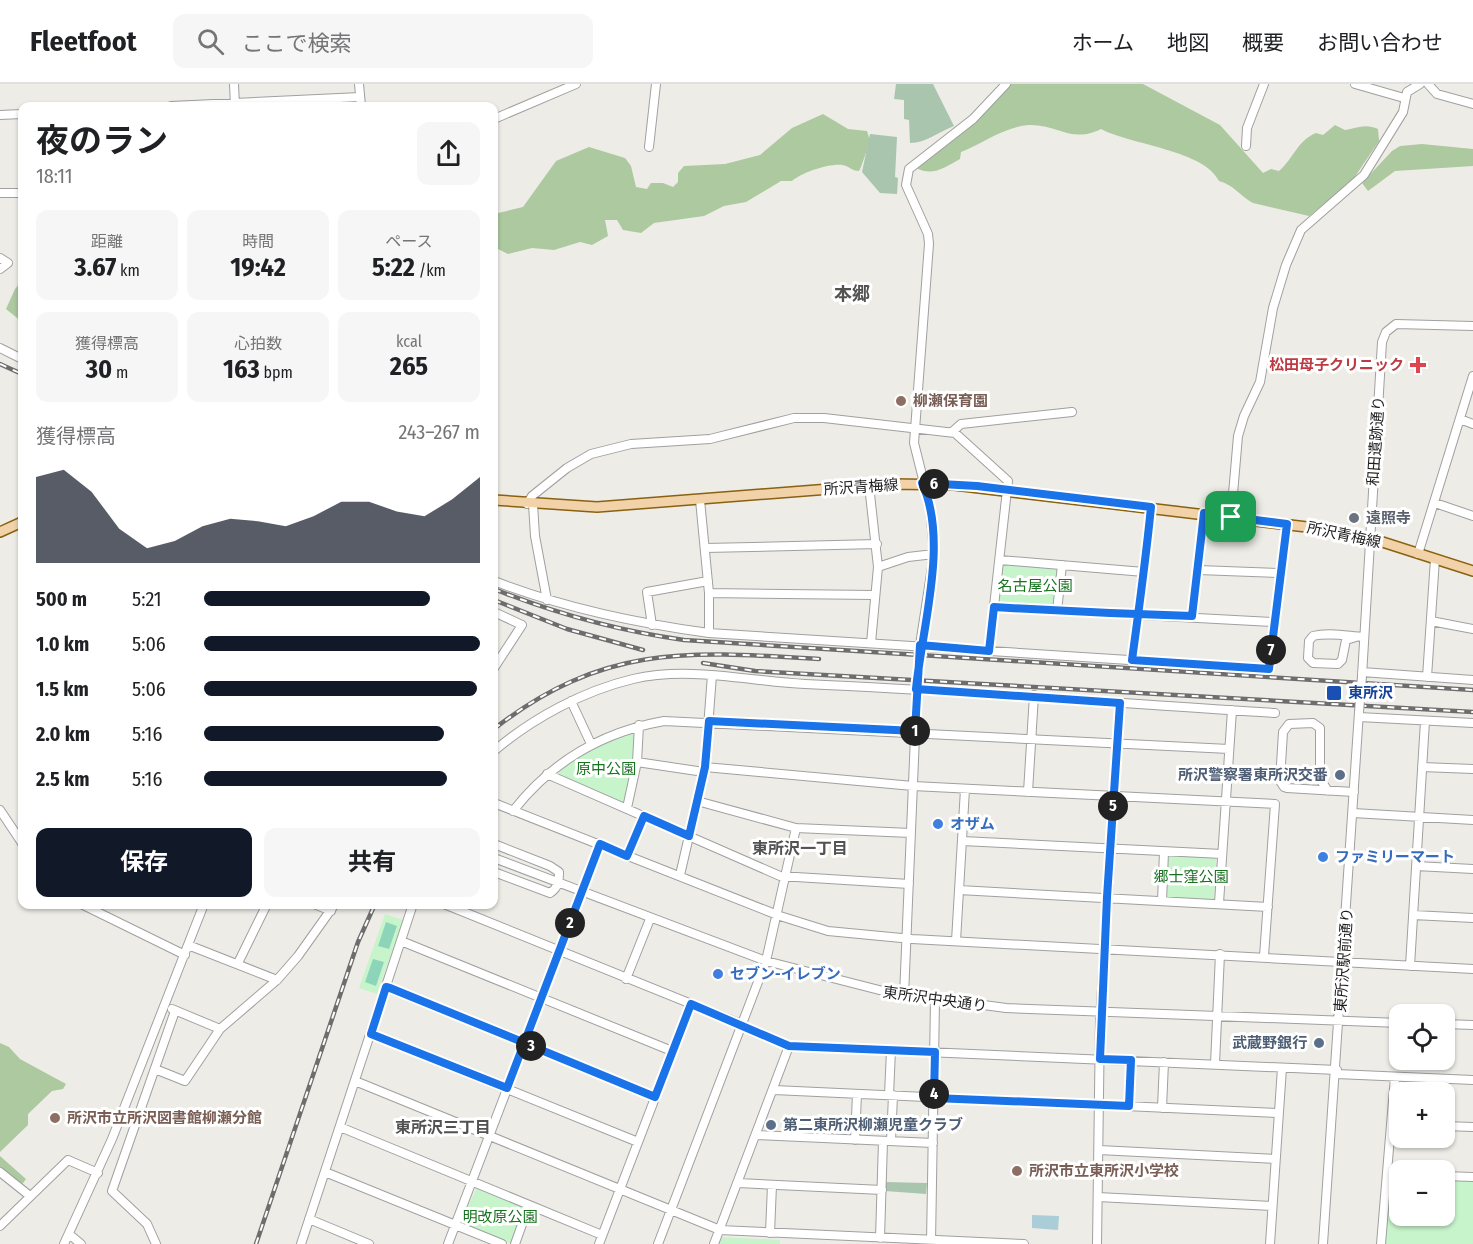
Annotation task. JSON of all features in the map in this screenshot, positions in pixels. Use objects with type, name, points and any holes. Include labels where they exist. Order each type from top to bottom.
[{"type":"main road","name":"所沢青梅線","points":[[498,500],[597,507],[869,485],[922,483],[1008,490],[1287,524],[1370,538],[1473,571]]},
{"type":"main road","points":[[0,532],[18,524]]},
{"type":"street","points":[[234,84],[235,102]]},
{"type":"street","points":[[358,84],[361,102]]},
{"type":"street","points":[[498,117],[576,84]]},
{"type":"street","points":[[649,147],[656,84]]},
{"type":"street","points":[[904,996],[916,689],[920,645],[934,554],[930,507],[915,452],[929,244],[928,234],[906,185],[906,174],[914,163],[974,119],[1006,84]]},
{"type":"street","points":[[1246,146],[1247,128],[1264,84]]},
{"type":"street","points":[[1355,84],[1404,98]]},
{"type":"street","points":[[1231,517],[1238,436],[1244,416],[1260,382],[1273,308],[1286,265],[1301,230],[1364,175],[1403,112],[1407,92],[1420,84]]},
{"type":"street","points":[[1428,84],[1437,94],[1473,104]]},
{"type":"street","points":[[282,102],[360,97]]},
{"type":"street","points":[[0,115],[18,114]]},
{"type":"street","points":[[0,193],[18,193]]},
{"type":"street","points":[[0,258],[8,263],[0,269]]},
{"type":"street","name":"和田遺跡通り","points":[[1362,674],[1360,637],[1370,538],[1382,342],[1386,332],[1396,324],[1473,327]]},
{"type":"street","points":[[0,348],[18,357]]},
{"type":"street","points":[[1418,554],[1473,378]]},
{"type":"street","points":[[952,432],[961,424],[1072,412]]},
{"type":"street","points":[[547,600],[530,504],[532,496],[567,468],[591,454],[631,444],[710,439],[794,418],[824,418],[952,432],[1007,478],[1008,490],[989,651]]},
{"type":"street","points":[[1460,419],[1473,424]]},
{"type":"street","points":[[869,485],[878,544],[871,643]]},
{"type":"street","points":[[700,500],[709,593],[710,633]]},
{"type":"street","points":[[1435,503],[1473,516]]},
{"type":"street","points":[[1132,660],[1151,507]]},
{"type":"street","points":[[1192,616],[1204,513]]},
{"type":"street","points":[[498,582],[547,600],[652,625],[710,633],[1269,669],[1279,573],[1287,524]]},
{"type":"street","points":[[705,548],[878,544]]},
{"type":"street","points":[[878,567],[908,557],[934,554]]},
{"type":"street","points":[[1427,677],[1435,559]]},
{"type":"street","points":[[1000,560],[1144,572]]},
{"type":"street","points":[[1057,611],[1062,565]]},
{"type":"street","points":[[1198,570],[1279,573]]},
{"type":"street","points":[[652,625],[647,592],[708,580]]},
{"type":"street","points":[[709,593],[875,595]]},
{"type":"street","points":[[994,607],[1274,622]]},
{"type":"street","points":[[498,614],[522,625],[498,660]]},
{"type":"street","points":[[1431,621],[1473,628]]},
{"type":"street","points":[[1312,636],[1360,637],[1344,642],[1342,660],[1338,664],[1313,663],[1308,658],[1309,641],[1312,636]]},
{"type":"street","points":[[498,748],[523,729],[571,701],[634,678],[677,674],[712,675],[773,682],[1034,695],[1120,703],[1275,712]]},
{"type":"street","points":[[1362,674],[1473,680]]},
{"type":"street","name":"東所沢駅前通り","points":[[1323,1244],[1337,1072],[1362,674]]},
{"type":"street","points":[[680,876],[705,770],[712,675]]},
{"type":"street","points":[[1028,792],[1034,695]]},
{"type":"street","points":[[571,701],[591,744]]},
{"type":"street","points":[[1097,1244],[1100,1011],[1120,703]]},
{"type":"street","points":[[1219,903],[1232,710]]},
{"type":"street","points":[[1359,715],[1473,723]]},
{"type":"street","points":[[513,811],[547,774],[591,744],[639,725],[664,721],[915,731],[1229,749]]},
{"type":"street","points":[[1410,966],[1425,721]]},
{"type":"street","points":[[1328,791],[1320,779],[1320,728],[1313,723],[1289,724],[1283,732],[1281,784],[1287,788],[1328,791],[1354,792]]},
{"type":"street","points":[[627,808],[637,762],[639,725]]},
{"type":"street","points":[[637,762],[705,770],[913,786],[1275,804],[1264,956]]},
{"type":"street","points":[[1422,767],[1473,769]]},
{"type":"street","points":[[547,774],[784,877],[909,884]]},
{"type":"street","points":[[956,941],[965,789]]},
{"type":"street","points":[[698,801],[796,828],[911,833]]},
{"type":"street","points":[[498,805],[776,915],[828,931],[906,939],[1264,956],[1473,969]]},
{"type":"street","points":[[0,810],[18,837]]},
{"type":"street","points":[[1353,813],[1473,820]]},
{"type":"street","points":[[627,856],[644,816]]},
{"type":"street","points":[[658,1244],[766,961],[796,828]]},
{"type":"street","points":[[962,841],[1222,854]]},
{"type":"street","points":[[448,1244],[600,844]]},
{"type":"street","points":[[498,846],[555,868],[559,872],[558,883],[550,893],[498,874]]},
{"type":"street","points":[[1162,901],[1164,852]]},
{"type":"street","name":"東所沢中央通り","points":[[498,860],[766,961],[823,978],[904,996],[1006,1008],[1389,1023]]},
{"type":"street","points":[[1416,866],[1473,869]]},
{"type":"street","points":[[959,890],[1268,907]]},
{"type":"street","points":[[91,909],[185,955]]},
{"type":"street","points":[[64,1244],[98,1173],[202,909]]},
{"type":"street","points":[[238,963],[265,909]]},
{"type":"street","points":[[155,1069],[185,1081],[220,1029],[277,980],[298,956],[332,909]]},
{"type":"street","points":[[301,1244],[411,909]]},
{"type":"street","points":[[456,909],[789,1046],[1215,1064],[1395,1077],[1473,1080]]},
{"type":"street","points":[[1413,915],[1473,918]]},
{"type":"street","points":[[626,979],[650,919]]},
{"type":"street","points":[[401,941],[672,1051]]},
{"type":"street","points":[[188,945],[277,980]]},
{"type":"street","points":[[1215,1064],[1220,954]]},
{"type":"street","points":[[386,987],[655,1097]]},
{"type":"street","points":[[931,1242],[935,1000]]},
{"type":"street","points":[[599,1244],[691,1004]]},
{"type":"street","points":[[165,1006],[220,1029]]},
{"type":"street","points":[[156,1244],[147,1224],[112,1191],[175,1011]]},
{"type":"street","points":[[1455,1024],[1473,1025]]},
{"type":"street","points":[[371,1034],[638,1142]]},
{"type":"street","points":[[714,1244],[789,1046]]},
{"type":"street","points":[[880,1238],[891,1095],[891,1050]]},
{"type":"street","points":[[1129,1106],[1131,1060]]},
{"type":"street","points":[[1162,1108],[1164,1062]]},
{"type":"street","points":[[1270,1244],[1282,1068]]},
{"type":"street","points":[[1395,1077],[1395,1082]]},
{"type":"street","points":[[355,1081],[720,1230],[931,1242],[1024,1244]]},
{"type":"street","points":[[774,1090],[1278,1113]]},
{"type":"street","points":[[855,1140],[857,1094]]},
{"type":"street","points":[[1455,1126],[1473,1127]]},
{"type":"street","points":[[340,1127],[602,1235]]},
{"type":"street","points":[[756,1135],[933,1143]]},
{"type":"street","points":[[1381,1244],[1391,1148]]},
{"type":"street","points":[[1099,1150],[1275,1159]]},
{"type":"street","points":[[0,1226],[68,1160],[98,1173]]},
{"type":"street","points":[[0,1172],[30,1196]]},
{"type":"street","points":[[325,1172],[502,1244]]},
{"type":"street","points":[[1455,1176],[1473,1177]]},
{"type":"street","points":[[738,1184],[882,1190]]},
{"type":"street","points":[[770,1233],[772,1185]]},
{"type":"street","points":[[1098,1197],[1272,1206]]},
{"type":"street","points":[[515,1244],[529,1205]]},
{"type":"street","points":[[309,1220],[369,1244]]},
{"type":"street","points":[[69,1234],[81,1244]]},
{"type":"street","points":[[783,1244],[784,1234]]},
{"type":"green space","points":[[896,84],[933,84],[954,126],[927,139],[910,143],[909,120],[904,119],[904,100],[894,99]]},
{"type":"green space","points":[[1010,84],[1143,84],[1220,125],[1263,173],[1271,169],[1279,171],[1304,140],[1316,133],[1323,135],[1335,125],[1345,130],[1361,126],[1374,127],[1378,129],[1379,141],[1352,181],[1309,216],[1253,203],[1229,185],[1219,181],[1211,171],[1198,162],[1166,149],[1114,135],[1101,129],[1081,135],[1048,127],[1020,126],[961,152],[960,159],[944,168],[928,172],[916,168],[987,109]]},
{"type":"green space","points":[[823,114],[848,129],[867,131],[870,141],[859,171],[841,165],[819,168],[792,181],[781,181],[746,202],[724,206],[704,216],[654,223],[641,233],[623,230],[617,220],[605,220],[608,236],[592,245],[580,242],[554,250],[532,248],[508,254],[498,249],[498,213],[523,207],[556,161],[589,147],[625,158],[631,166],[636,187],[647,189],[651,183],[663,183],[673,187],[678,182],[678,173],[684,166],[725,164],[760,155],[792,128]]},
{"type":"green space","points":[[870,134],[897,137],[895,177],[898,178],[897,194],[880,193],[862,172]]},
{"type":"green space","points":[[1422,144],[1473,149],[1473,166],[1395,171],[1368,191],[1362,183],[1392,151],[1400,146]]},
{"type":"green space","points":[[18,286],[18,319],[6,309]]},
{"type":"green space","name":"名古屋公園","points":[[1004,562],[1058,567],[1055,606],[998,603]]},
{"type":"green space","name":"原中公園","points":[[634,731],[638,733],[635,762],[625,802],[622,804],[557,775],[555,771],[599,743]]},
{"type":"green space","name":"郷士窪公園","points":[[1168,854],[1216,857],[1214,900],[1166,897]]},
{"type":"green space","points":[[385,914],[403,920],[377,994],[359,988]]},
{"type":"green space","points":[[386,922],[397,926],[389,949],[378,946]]},
{"type":"green space","points":[[373,959],[384,962],[376,986],[365,982]]},
{"type":"green space","points":[[0,1043],[9,1047],[20,1059],[66,1084],[63,1089],[52,1091],[28,1114],[28,1125],[0,1152]]},
{"type":"green space","points":[[0,1156],[26,1179],[21,1186],[0,1170]]},
{"type":"green space","points":[[1455,1179],[1473,1180],[1473,1244],[1385,1244],[1389,1190],[1389,1226],[1455,1226]]},
{"type":"green space","points":[[885,1182],[927,1183],[926,1194],[885,1191]]},
{"type":"green space","name":"明改原公園","points":[[477,1187],[526,1207],[512,1244],[461,1222]]},
{"type":"green space","points":[[721,1237],[780,1240],[780,1244],[718,1244]]},
{"type":"water","points":[[1032,1215],[1059,1216],[1058,1230],[1032,1228]]},
{"type":"railway","points":[[0,364],[18,372]]},
{"type":"railway","points":[[498,590],[587,620],[635,632],[684,640],[1473,690]]},
{"type":"railway","points":[[498,602],[567,629],[643,650]]},
{"type":"railway","points":[[498,726],[534,701],[572,681],[610,667],[648,659],[687,655],[819,659]]},
{"type":"railway","points":[[703,663],[755,671],[1473,712]]},
{"type":"railway","points":[[256,1244],[358,942],[373,909]]},
{"type":"place","name":"松田母子クリニック","points":[[1418,365]]},
{"type":"place","name":"柳瀬保育園","points":[[901,401]]},
{"type":"place","name":"遠照寺","points":[[1354,518]]},
{"type":"place","name":"東所沢","points":[[1334,693]]},
{"type":"place","name":"所沢警察署東所沢交番","points":[[1340,775]]},
{"type":"place","name":"オザム","points":[[938,824]]},
{"type":"place","name":"ファミリーマート","points":[[1323,857]]},
{"type":"place","name":"セブン-イレブン","points":[[718,974]]},
{"type":"place","name":"武蔵野銀行","points":[[1319,1043]]},
{"type":"place","name":"所沢市立所沢図書館柳瀬分館","points":[[55,1118]]},
{"type":"place","name":"第二東所沢柳瀬児童クラブ","points":[[771,1125]]},
{"type":"place","name":"所沢市立東所沢小学校","points":[[1017,1171]]},
{"type":"district","name":"本郷","points":[[852,294]]},
{"type":"district","name":"東所沢一丁目","points":[[800,848]]},
{"type":"district","name":"東所沢三丁目","points":[[443,1127]]},
{"type":"route","points":[[1231,517],[1204,513],[1192,616],[1139,614],[1059,611],[994,607],[989,651],[920,645],[916,689],[915,731],[709,721],[705,767],[689,836],[644,816],[627,856],[600,844],[542,998],[524,1043],[507,1088],[371,1034],[386,987],[520,1041],[524,1043],[655,1097],[691,1004],[789,1046],[935,1052],[934,1098],[1129,1106],[1131,1060],[1100,1059],[1100,1020],[1120,703],[1034,695],[916,689],[920,645],[934,554],[930,507],[922,483],[977,486],[1151,507],[1139,614],[1132,660],[1269,669],[1287,524],[1231,517]]}]
